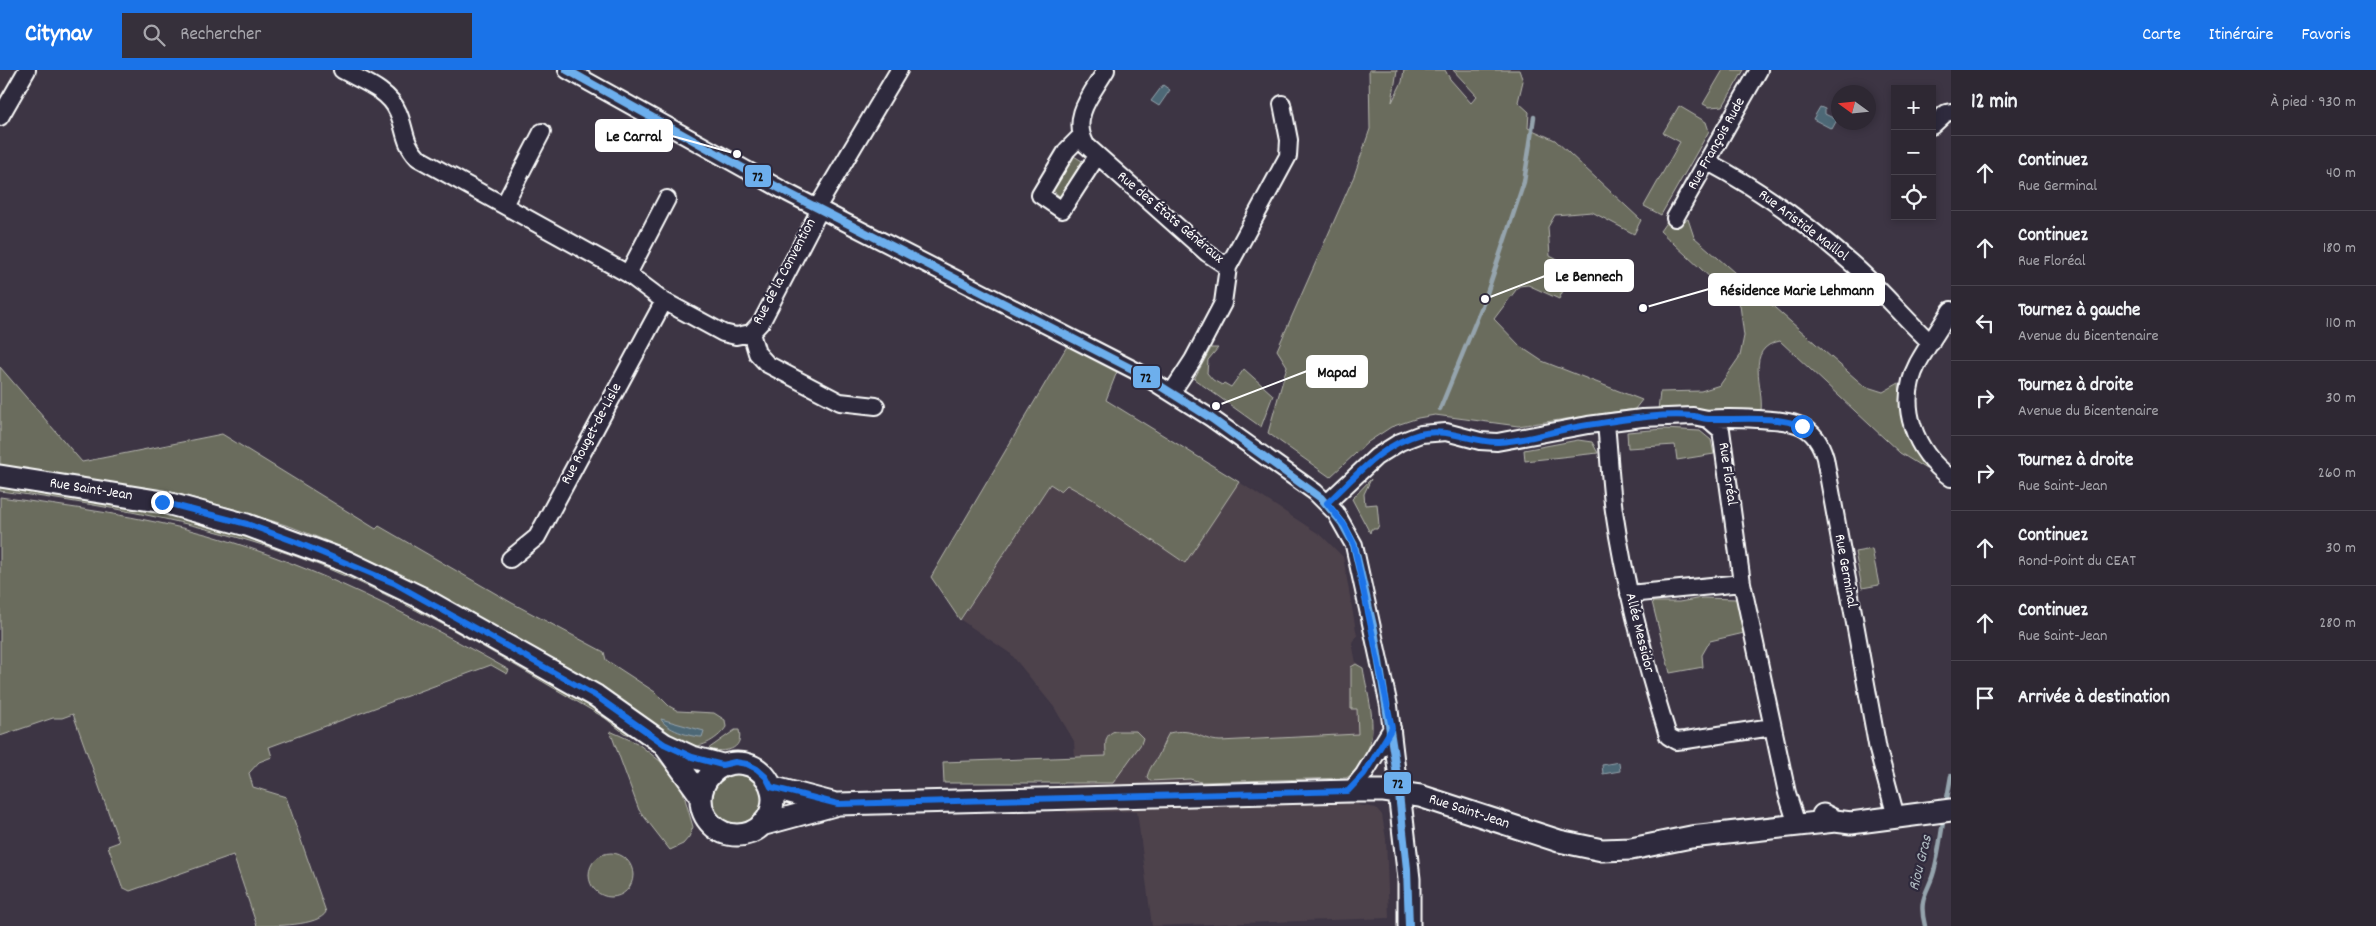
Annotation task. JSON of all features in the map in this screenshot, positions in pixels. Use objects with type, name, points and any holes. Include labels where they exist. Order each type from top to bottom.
[{"type":"street","points":[[0,117],[27,70]]},
{"type":"street","name":"Rue de la Convention","points":[[342,70],[384,93],[392,101],[398,111],[404,138],[410,150],[418,158],[628,274],[664,301],[722,333],[736,336],[751,333],[762,321],[818,209],[899,70]]},
{"type":"street","points":[[567,70],[818,209],[1103,353],[1172,392],[1298,480],[1327,503],[1345,526],[1354,545],[1392,728],[1409,879],[1409,926]]},
{"type":"street","points":[[1097,156],[1062,210],[1040,195],[1067,150],[1081,136],[1079,126],[1080,112],[1106,70]]},
{"type":"street","name":"Rue François Rude","points":[[1675,218],[1759,70]]},
{"type":"street","points":[[1228,267],[1288,156],[1289,140],[1282,104]]},
{"type":"street","points":[[1936,122],[1946,113],[1951,112]]},
{"type":"street","points":[[504,205],[542,132]]},
{"type":"street","name":"Rue des États Généraux","points":[[1081,136],[1097,156],[1207,253],[1228,267],[1223,303],[1172,392]]},
{"type":"street","name":"Rue Aristide Maillol","points":[[1708,162],[1740,179],[1795,217],[1850,262],[1931,343]]},
{"type":"street","points":[[628,274],[667,199]]},
{"type":"street","name":"Rue Rouget-de-Lisle","points":[[510,559],[537,537],[664,301]]},
{"type":"street","points":[[1951,310],[1918,364],[1912,382],[1910,416],[1914,434],[1926,454],[1937,467],[1951,478]]},
{"type":"street","name":"Rue de la Convention","points":[[751,333],[757,353],[767,364],[840,402],[876,406]]},
{"type":"street","points":[[1327,503],[1376,457],[1400,442],[1421,434],[1446,432],[1480,441],[1497,442],[1520,440],[1588,425],[1642,418],[1693,416],[1708,419]]},
{"type":"street","name":"Rue Germinal","points":[[1708,419],[1727,417],[1791,422],[1802,426],[1819,441],[1826,467],[1878,750],[1896,817]]},
{"type":"street","name":"Rue Floréal","points":[[1708,419],[1721,430],[1742,583],[1787,793],[1795,819]]},
{"type":"street","name":"Allée Messidor","points":[[1606,424],[1614,510],[1629,594],[1649,676],[1668,736],[1676,741],[1772,726]]},
{"type":"street","name":"Rue Saint-Jean","points":[[0,476],[98,490],[171,504],[247,524],[345,561],[420,597],[596,696],[664,744],[692,757],[722,765]]},
{"type":"street","points":[[1629,594],[1742,583]]},
{"type":"street","points":[[1350,790],[1364,774],[1392,728]]},
{"type":"street","name":"Rue Saint-Jean","points":[[664,744],[701,796]]},
{"type":"street","points":[[735,762],[747,764],[757,769],[766,777],[771,787],[773,801],[769,814],[761,825],[744,834],[724,832],[709,822],[701,805],[701,796],[707,778],[722,765],[735,762]]},
{"type":"street","name":"Rue Saint-Jean","points":[[771,787],[838,804]]},
{"type":"street","name":"Rue Saint-Jean","points":[[761,825],[838,804],[1350,790],[1400,792],[1428,798],[1559,842],[1582,847],[1616,850],[1822,814],[1835,821],[1851,823],[1943,812]]},
{"type":"shaded area","points":[[1105,400],[1239,482],[1322,536],[1343,557],[1357,636],[1352,642],[1356,663],[1363,668],[1373,728],[1358,805],[1376,808],[1382,815],[1386,839],[1389,918],[1152,926],[1137,811],[1067,813],[1075,757],[1074,741],[1054,707],[1011,654],[961,620]]},
{"type":"green space","points":[[1369,70],[1397,70],[1392,102],[1402,82],[1404,70],[1445,70],[1450,79],[1471,103],[1477,96],[1453,70],[1519,70],[1523,81],[1518,102],[1529,112],[1528,128],[1555,140],[1641,220],[1634,234],[1592,212],[1555,215],[1548,227],[1550,256],[1569,266],[1571,274],[1559,299],[1528,285],[1519,286],[1494,319],[1521,347],[1542,361],[1642,400],[1635,409],[1518,426],[1435,415],[1418,418],[1391,427],[1368,442],[1330,477],[1268,433],[1287,366],[1277,350],[1354,176],[1370,129]]},
{"type":"green space","points":[[1723,70],[1744,70],[1723,106],[1709,107],[1703,104]]},
{"type":"green space","points":[[1679,106],[1706,122],[1709,131],[1661,215],[1644,206],[1680,142],[1663,133]]},
{"type":"green space","points":[[1072,155],[1084,162],[1063,199],[1051,189]]},
{"type":"green space","points":[[1670,217],[1679,224],[1688,219],[1694,237],[1864,386],[1883,392],[1899,383],[1905,429],[1913,448],[1926,469],[1900,453],[1780,341],[1769,345],[1762,351],[1759,360],[1761,411],[1658,410],[1660,392],[1701,391],[1720,385],[1740,356],[1744,336],[1740,305],[1660,231]]},
{"type":"green space","points":[[1070,345],[1118,369],[1106,400],[1239,482],[1185,563],[1092,499],[1067,485],[1061,491],[1050,484],[960,620],[931,577],[1066,348]]},
{"type":"green space","points":[[1211,348],[1218,348],[1208,360],[1207,373],[1213,380],[1231,387],[1244,369],[1273,395],[1261,427],[1194,379]]},
{"type":"green space","points":[[0,367],[82,462],[222,434],[376,529],[379,526],[512,603],[604,652],[606,660],[655,692],[669,706],[678,711],[714,713],[725,720],[726,727],[710,742],[699,746],[689,745],[658,727],[592,680],[401,574],[354,552],[292,527],[175,493],[0,465]]},
{"type":"green space","points":[[1664,429],[1700,431],[1711,440],[1714,454],[1677,460],[1675,445],[1628,448],[1627,432]]},
{"type":"green space","points":[[1578,440],[1592,442],[1598,453],[1525,461],[1524,450]]},
{"type":"green space","points":[[1371,479],[1364,494],[1365,505],[1377,504],[1379,525],[1377,529],[1371,529],[1370,533],[1352,499]]},
{"type":"green space","points":[[0,484],[112,501],[218,524],[377,584],[593,704],[640,738],[624,733],[605,718],[417,610],[352,579],[310,562],[267,546],[223,533],[90,504],[0,491]]},
{"type":"green space","points":[[0,497],[158,522],[248,547],[363,594],[437,630],[509,670],[507,674],[491,665],[269,747],[272,757],[259,762],[249,773],[253,787],[286,797],[326,912],[322,917],[305,923],[257,926],[233,855],[130,891],[122,887],[108,846],[119,842],[73,714],[62,718],[53,718],[0,736]]},
{"type":"green space","points":[[1872,549],[1879,585],[1862,588],[1855,552]]},
{"type":"green space","points":[[1702,598],[1737,599],[1744,633],[1710,641],[1702,655],[1703,667],[1670,673],[1652,602],[1679,602]]},
{"type":"green space","points":[[1356,664],[1363,668],[1372,716],[1371,739],[1362,761],[1355,771],[1346,778],[1201,782],[1190,779],[1150,781],[1147,777],[1169,733],[1185,732],[1220,741],[1358,734],[1357,709],[1351,709],[1351,667]]},
{"type":"green space","points":[[735,730],[739,730],[740,737],[736,746],[720,751],[708,749]]},
{"type":"green space","points":[[610,731],[637,743],[660,761],[682,788],[693,827],[689,837],[683,844],[670,850],[639,810]]},
{"type":"green space","points":[[1115,731],[1136,731],[1143,738],[1141,744],[1113,783],[944,783],[943,762],[1106,756],[1107,738]]},
{"type":"green space","points":[[732,773],[742,773],[756,780],[763,794],[763,804],[756,818],[742,825],[732,825],[722,821],[715,814],[711,804],[711,794],[715,784],[722,777]]},
{"type":"green space","points":[[615,853],[627,859],[632,866],[632,884],[627,891],[620,896],[607,897],[599,894],[592,887],[589,871],[592,863],[599,856]]},
{"type":"water","points":[[1163,85],[1170,90],[1159,106],[1151,101]]},
{"type":"water","points":[[1820,107],[1825,109],[1825,114],[1831,117],[1831,128],[1813,119]]},
{"type":"water","points":[[661,719],[704,731],[702,737],[678,732],[663,723]]},
{"type":"water","points":[[1619,762],[1620,771],[1603,774],[1602,765]]},
{"type":"waterway","points":[[1440,409],[1485,299],[1524,182],[1534,117]]},
{"type":"waterway","name":"Riou Gras","points":[[1946,804],[1951,776]]},
{"type":"waterway","name":"Riou Gras","points":[[1925,926],[1922,907],[1923,900],[1933,875],[1944,817]]},
{"type":"transit line","name":"72","points":[[567,70],[788,193],[1138,372],[1211,418],[1321,498],[1342,523],[1354,545],[1374,630],[1397,775],[1407,869],[1409,926]]},
{"type":"place","name":"Le Carral","points":[[737,154]]},
{"type":"place","name":"Le Bennech","points":[[1485,299]]},
{"type":"place","name":"Résidence Marie Lehmann","points":[[1643,308]]},
{"type":"place","name":"Mapad","points":[[1216,406]]},
{"type":"route","points":[[162,502],[247,524],[345,561],[394,583],[596,696],[664,744],[692,757],[722,765],[735,762],[747,764],[757,769],[766,777],[771,787],[805,796],[838,804],[1348,791],[1364,774],[1392,728],[1354,545],[1345,526],[1327,503],[1376,457],[1400,442],[1421,434],[1446,432],[1456,433],[1480,441],[1497,442],[1520,440],[1588,425],[1642,418],[1693,416],[1708,419],[1727,417],[1791,422],[1802,426]]}]
